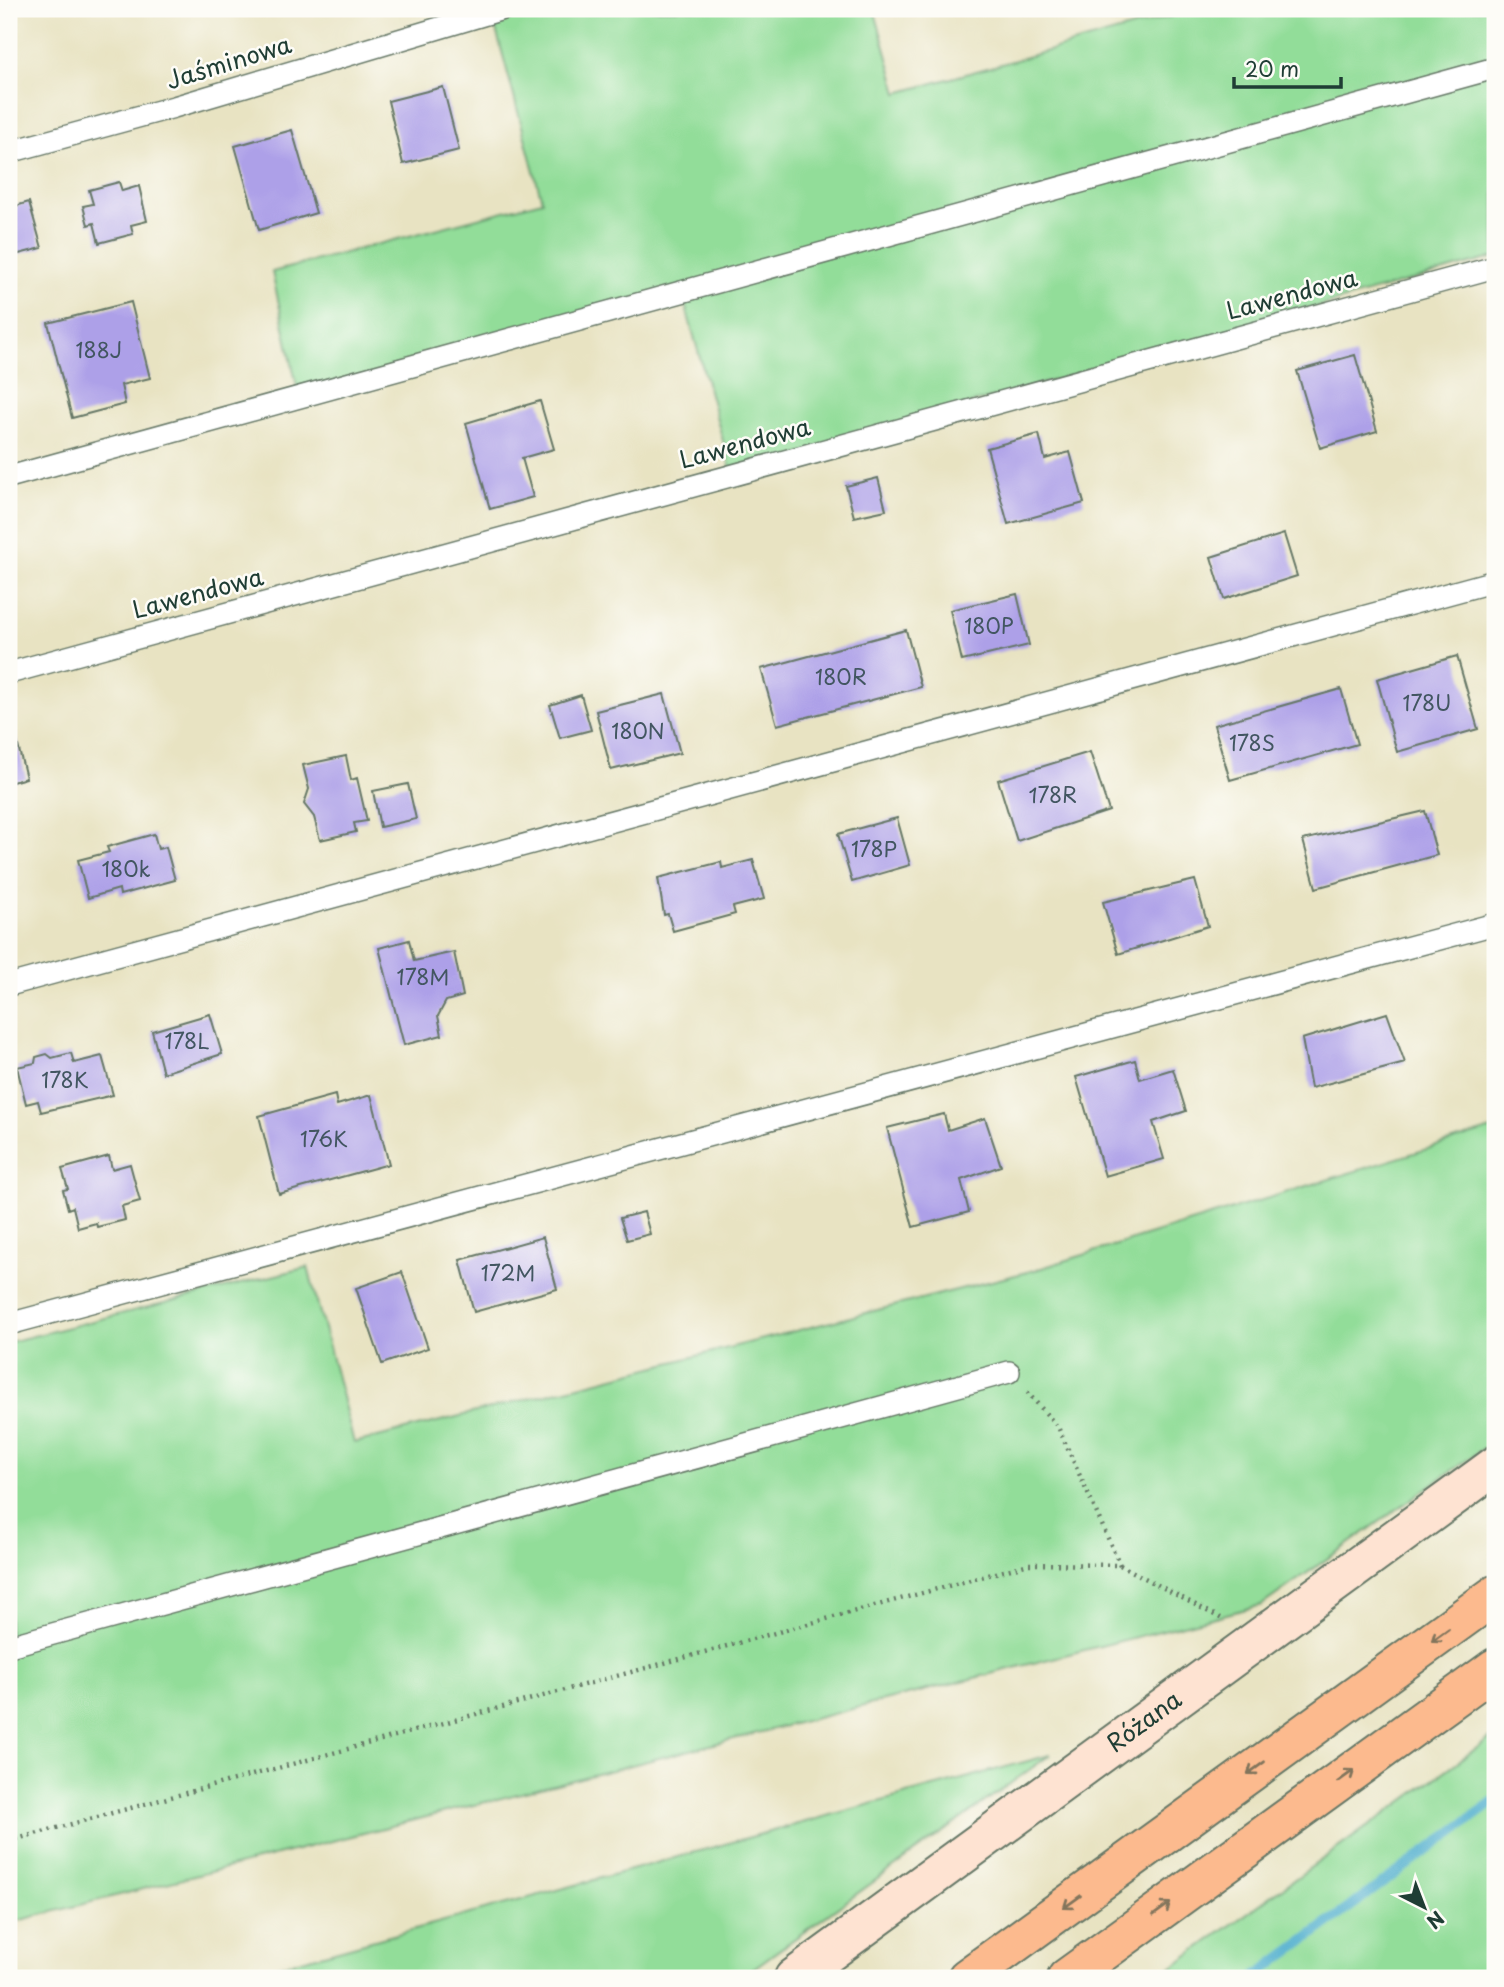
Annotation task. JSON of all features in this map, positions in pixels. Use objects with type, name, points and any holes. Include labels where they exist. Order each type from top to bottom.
[{"type":"highway","points":[[967,1978],[1495,1595]]},
{"type":"highway","points":[[1068,1978],[1495,1668]]},
{"type":"street","name":"Różana","points":[[794,1978],[1495,1466]]},
{"type":"lane","name":"Jaśminowa","points":[[9,152],[174,107],[503,9]]},
{"type":"lane","points":[[9,477],[1495,68]]},
{"type":"lane","name":"Lawendowa","points":[[9,673],[1495,267]]},
{"type":"lane","points":[[9,985],[1495,581]]},
{"type":"lane","points":[[9,1324],[1495,925]]},
{"type":"lane","points":[[9,1646],[1009,1372]]},
{"type":"path","points":[[1009,1372],[1058,1427],[1120,1566]]},
{"type":"path","points":[[9,1841],[1029,1564],[1120,1566],[1258,1638]]},
{"type":"green space","points":[[543,9],[874,9],[898,93],[1197,9],[1495,9],[1495,257],[876,430],[733,477],[680,286],[299,396],[272,272],[542,201],[494,22]]},
{"type":"green space","points":[[1495,1128],[1495,1440],[1262,1605],[9,1923],[9,1342],[308,1267],[354,1443],[1035,1270]]},
{"type":"green space","points":[[1495,1735],[1495,1978],[1157,1978]]},
{"type":"green space","points":[[1050,1755],[740,1978],[236,1978]]},
{"type":"building","points":[[443,87],[459,150],[403,164],[388,101]]},
{"type":"building","points":[[292,130],[316,213],[259,230],[235,146]]},
{"type":"building","points":[[119,182],[122,191],[139,186],[147,221],[131,225],[133,234],[99,243],[94,223],[88,225],[83,206],[93,204],[89,190]]},
{"type":"building","points":[[29,202],[42,248],[11,256],[9,208]]},
{"type":"building","points":[[131,302],[150,378],[121,385],[125,404],[72,418],[48,323]]},
{"type":"building","points":[[1355,355],[1377,431],[1320,448],[1297,371]]},
{"type":"building","points":[[540,401],[554,449],[522,458],[533,497],[490,509],[466,423]]},
{"type":"building","points":[[1039,434],[1045,459],[1070,452],[1084,503],[1008,524],[987,448]]},
{"type":"building","points":[[878,478],[886,510],[854,517],[846,486]]},
{"type":"building","points":[[1284,534],[1297,576],[1224,599],[1211,557]]},
{"type":"building","points":[[1017,594],[1029,645],[962,661],[950,610]]},
{"type":"building","points":[[906,630],[921,687],[777,725],[761,669]]},
{"type":"building","points":[[1457,656],[1478,729],[1397,752],[1377,679]]},
{"type":"building","points":[[1341,689],[1357,744],[1230,780],[1214,725]]},
{"type":"building","points":[[664,694],[680,753],[611,770],[596,711]]},
{"type":"building","points":[[581,695],[591,730],[560,738],[550,705]]},
{"type":"building","points":[[9,709],[26,778],[9,783]]},
{"type":"building","points":[[1090,752],[1109,811],[1017,841],[998,780]]},
{"type":"building","points":[[346,756],[351,780],[357,778],[367,821],[354,823],[356,832],[320,840],[314,817],[304,804],[309,789],[303,765]]},
{"type":"building","points":[[408,784],[416,819],[380,827],[373,791]]},
{"type":"building","points":[[1425,811],[1437,855],[1316,888],[1303,840]]},
{"type":"building","points":[[897,818],[910,865],[852,882],[838,834]]},
{"type":"building","points":[[154,834],[158,849],[166,847],[175,880],[120,895],[119,889],[88,898],[78,860],[109,852],[107,847]]},
{"type":"building","points":[[753,860],[764,899],[733,907],[735,914],[673,931],[668,914],[664,915],[658,878],[721,862],[722,868]]},
{"type":"building","points":[[1195,880],[1208,926],[1118,954],[1103,902]]},
{"type":"building","points":[[409,940],[414,961],[454,952],[463,996],[446,1001],[438,1016],[442,1035],[404,1045],[379,948]]},
{"type":"building","points":[[1387,1013],[1405,1063],[1311,1088],[1302,1039]]},
{"type":"building","points":[[210,1014],[222,1054],[163,1073],[152,1031]]},
{"type":"building","points":[[71,1053],[74,1063],[102,1056],[113,1095],[41,1112],[38,1101],[26,1104],[17,1067],[35,1063],[36,1057],[47,1054],[52,1058]]},
{"type":"building","points":[[1135,1060],[1140,1079],[1173,1069],[1186,1111],[1153,1122],[1164,1159],[1105,1176],[1076,1077]]},
{"type":"building","points":[[335,1095],[337,1105],[371,1095],[389,1164],[279,1194],[259,1116]]},
{"type":"building","points":[[944,1114],[948,1130],[985,1118],[1001,1166],[961,1180],[969,1212],[913,1227],[887,1128]]},
{"type":"building","points":[[109,1156],[112,1169],[130,1164],[140,1201],[122,1206],[125,1220],[97,1227],[96,1223],[78,1228],[73,1207],[68,1209],[63,1190],[68,1189],[62,1169]]},
{"type":"building","points":[[644,1212],[650,1234],[627,1240],[620,1218]]},
{"type":"building","points":[[543,1237],[557,1289],[474,1312],[460,1260]]},
{"type":"building","points":[[402,1272],[428,1348],[382,1364],[356,1288]]},
{"type":"waterway","points":[[1253,1978],[1495,1801]]}]
